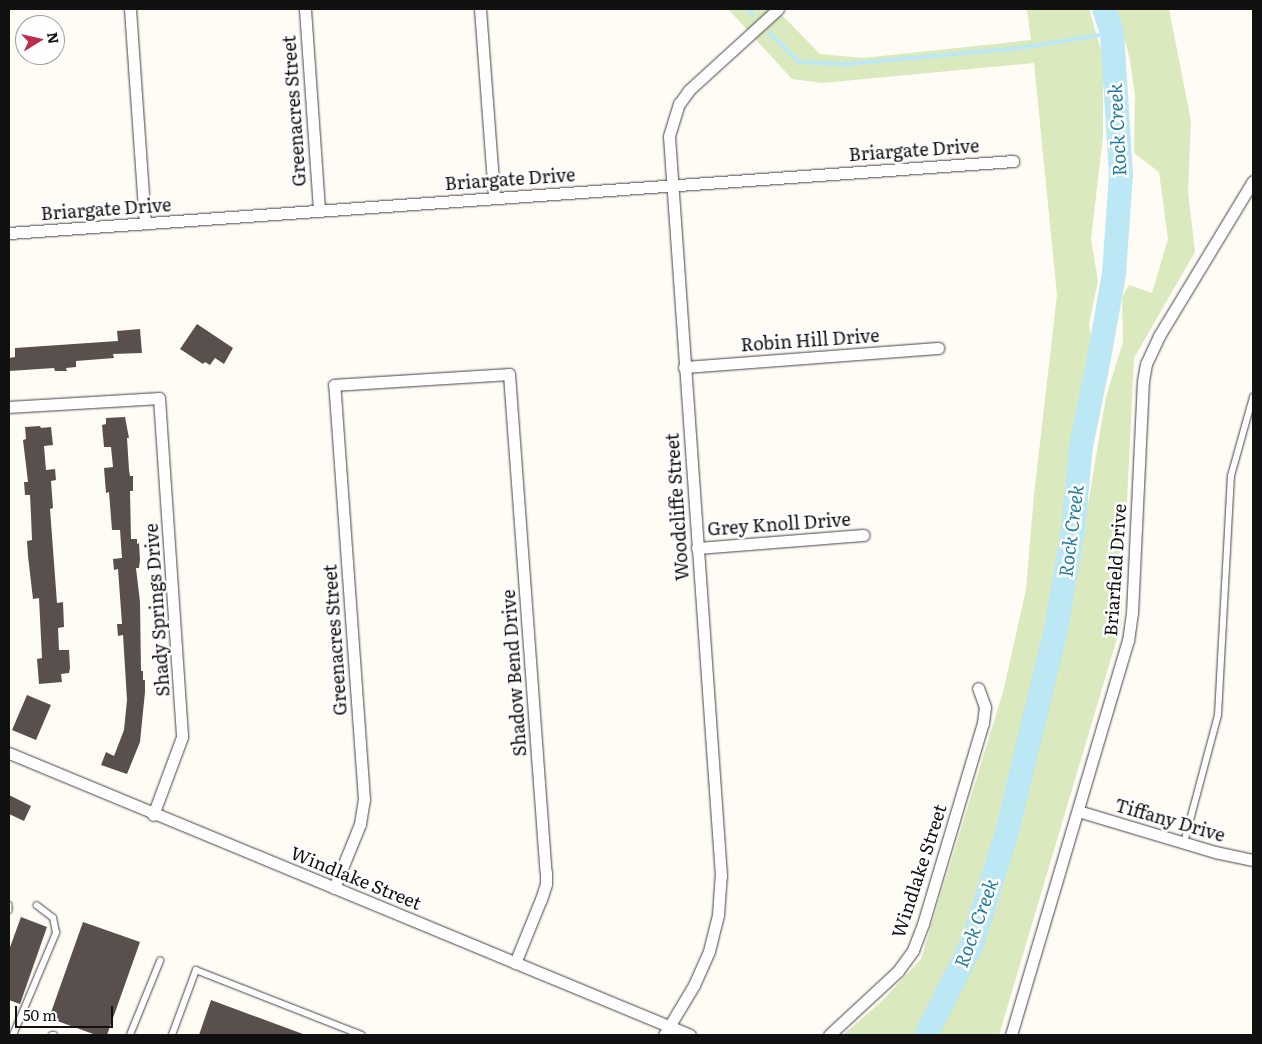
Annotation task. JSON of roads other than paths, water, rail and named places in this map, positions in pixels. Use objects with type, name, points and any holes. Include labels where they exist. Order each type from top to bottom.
[{"type":"street","points":[[130,9],[145,223]]},
{"type":"street","name":"Greenacres Street","points":[[305,9],[319,211]]},
{"type":"street","points":[[480,9],[494,198]]},
{"type":"street","name":"Woodcliffe Street","points":[[667,1031],[694,985],[709,951],[720,896],[669,136],[672,120],[679,104],[700,79],[778,9]]},
{"type":"street","name":"Briargate Drive","points":[[9,233],[1013,161]]},
{"type":"street","name":"Briarfield Drive","points":[[1011,1035],[1128,641],[1132,614],[1143,381],[1146,364],[1159,336],[1253,181]]},
{"type":"street","name":"Robin Hill Drive","points":[[684,367],[938,348]]},
{"type":"street","name":"Greenacres Street","points":[[334,888],[360,824],[364,799],[334,385],[509,374]]},
{"type":"street","name":"Shadow Bend Drive","points":[[509,374],[546,872],[546,884],[541,899],[515,963]]},
{"type":"street","name":"Shady Springs Drive","points":[[9,407],[159,398],[182,737],[153,815]]},
{"type":"street","name":"Grey Knoll Drive","points":[[697,548],[863,535]]},
{"type":"street","name":"Windlake Street","points":[[829,1035],[898,971],[913,950],[923,924],[983,723],[985,707],[978,688]]},
{"type":"street","name":"Windlake Street","points":[[9,753],[153,815],[515,963],[667,1031],[690,1035]]},
{"type":"street","name":"Tiffany Drive","points":[[1078,811],[1184,843],[1253,860]]},
{"type":"lane","points":[[1184,843],[1218,715],[1232,476],[1253,397]]},
{"type":"lane","points":[[9,905],[9,910]]},
{"type":"lane","points":[[13,1035],[56,933],[53,918],[37,906]]},
{"type":"lane","points":[[130,1035],[160,961]]},
{"type":"lane","points":[[172,1035],[196,970],[362,1035]]},
{"type":"waterway","points":[[747,9],[753,15]]},
{"type":"waterway","name":"Rock Creek","points":[[926,1035],[972,944],[1006,836],[1056,630],[1073,530],[1081,446],[1114,274],[1121,175],[1112,33],[1104,9]]},
{"type":"waterway","points":[[769,32],[799,62],[847,64],[1020,48],[1112,33]]}]
